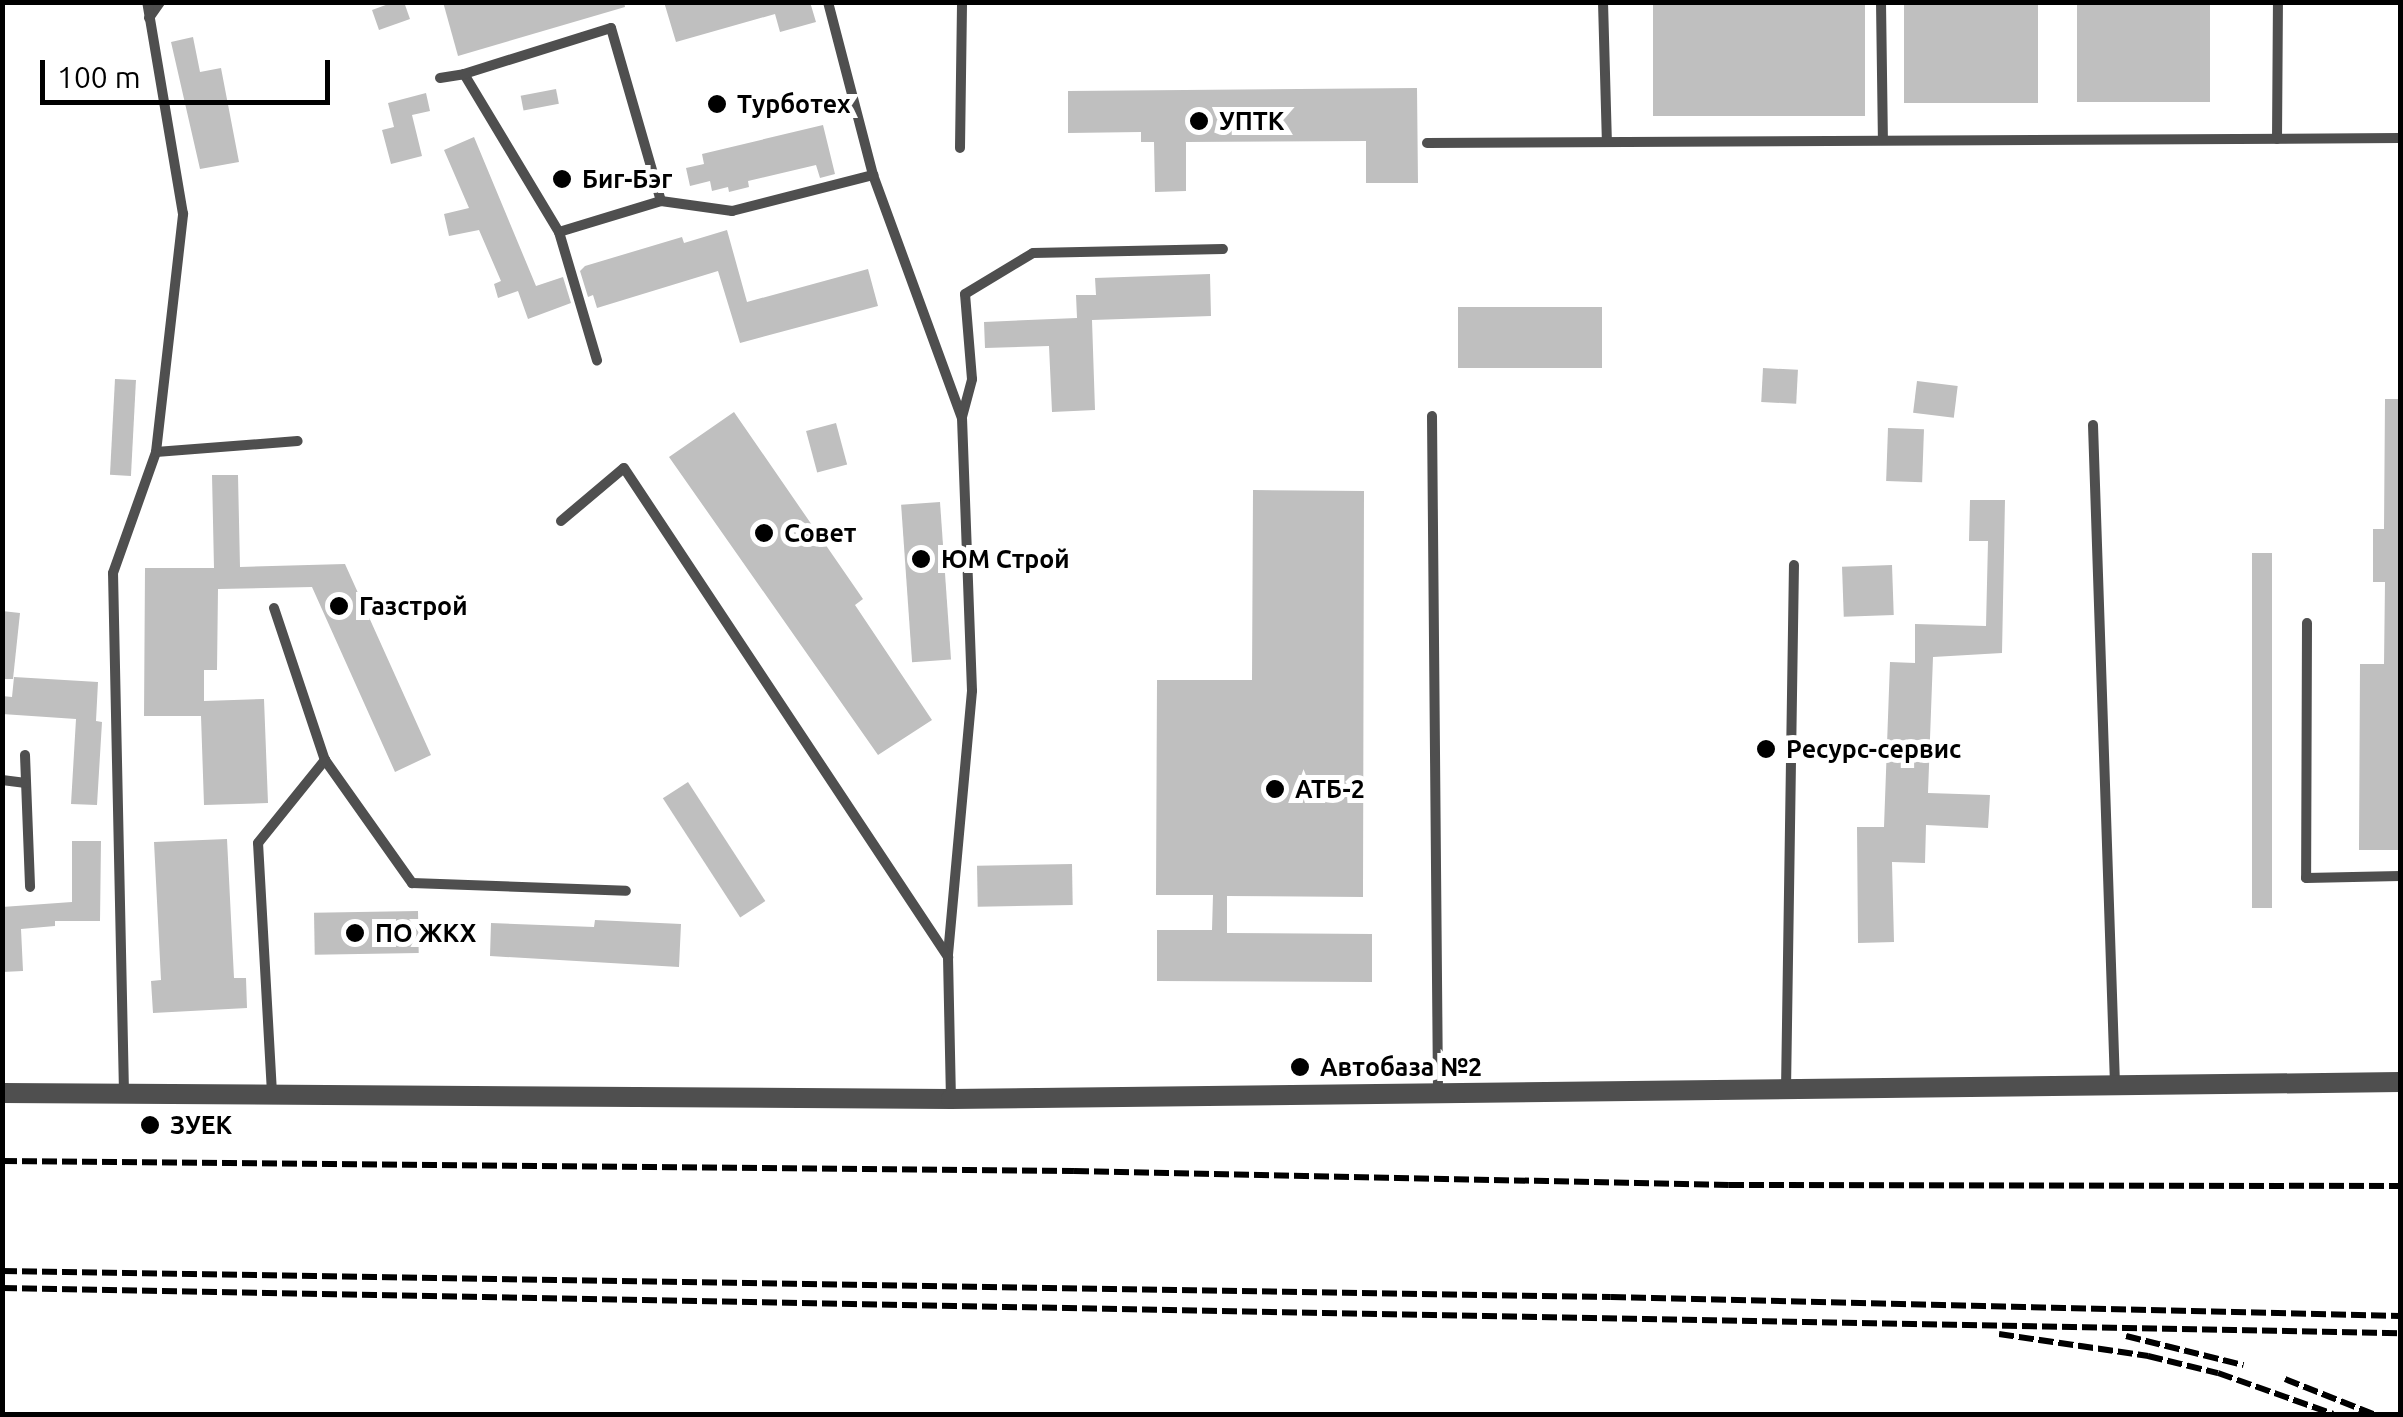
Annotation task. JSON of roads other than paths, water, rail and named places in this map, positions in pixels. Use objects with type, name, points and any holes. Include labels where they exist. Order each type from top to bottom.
[{"type":"street","points":[[2,1093],[951,1099],[2400,1082]]},
{"type":"lane","points":[[124,1093],[112,573],[156,452],[183,214],[146,2]]},
{"type":"lane","points":[[149,18],[160,2]]},
{"type":"lane","points":[[828,2],[874,175],[962,418]]},
{"type":"lane","points":[[960,148],[962,2]]},
{"type":"lane","points":[[1603,2],[1607,142]]},
{"type":"lane","points":[[1881,2],[1883,138]]},
{"type":"lane","points":[[2277,139],[2278,2]]},
{"type":"lane","points":[[440,78],[610,28],[661,201]]},
{"type":"lane","points":[[464,74],[560,232],[597,360]]},
{"type":"lane","points":[[1428,142],[2400,138]]},
{"type":"lane","points":[[560,232],[661,201],[732,211],[874,175]]},
{"type":"lane","points":[[951,1099],[948,957],[972,692],[962,418],[972,379],[966,294],[1033,253],[1223,249]]},
{"type":"lane","points":[[1432,416],[1438,1094]]},
{"type":"lane","points":[[2094,425],[2114,1088]]},
{"type":"lane","points":[[156,452],[298,441]]},
{"type":"lane","points":[[561,521],[624,468],[948,957]]},
{"type":"lane","points":[[1786,1091],[1794,565]]},
{"type":"lane","points":[[274,608],[325,760],[412,883],[626,891]]},
{"type":"lane","points":[[2307,623],[2306,878],[2400,876]]},
{"type":"lane","points":[[25,755],[30,887]]},
{"type":"lane","points":[[272,1093],[258,843],[325,760]]},
{"type":"lane","points":[[2,780],[26,783]]},
{"type":"railway","points":[[2,1161],[1074,1171],[1729,1185],[2400,1186]]},
{"type":"railway","points":[[2,1271],[1611,1297],[2400,1316]]},
{"type":"railway","points":[[2,1288],[2400,1333]]},
{"type":"railway","points":[[1999,1334],[2148,1356],[2218,1373],[2333,1414]]},
{"type":"railway","points":[[2126,1336],[2243,1365]]},
{"type":"railway","points":[[2285,1379],[2373,1414]]},
{"type":"place","name":"Турботех","points":[[717,104]]},
{"type":"place","name":"УПТК","points":[[1199,121]]},
{"type":"place","name":"Биг-Бэг","points":[[562,179]]},
{"type":"place","name":"Совет","points":[[764,533]]},
{"type":"place","name":"ЮМ Строй","points":[[921,559]]},
{"type":"place","name":"Газстрой","points":[[339,606]]},
{"type":"place","name":"Ресурс-сервис","points":[[1766,749]]},
{"type":"place","name":"АТБ-2","points":[[1275,789]]},
{"type":"place","name":"ПО ЖКХ","points":[[355,933]]},
{"type":"place","name":"Автобаза №2","points":[[1300,1067]]},
{"type":"place","name":"ЗУЕК","points":[[150,1125]]}]
